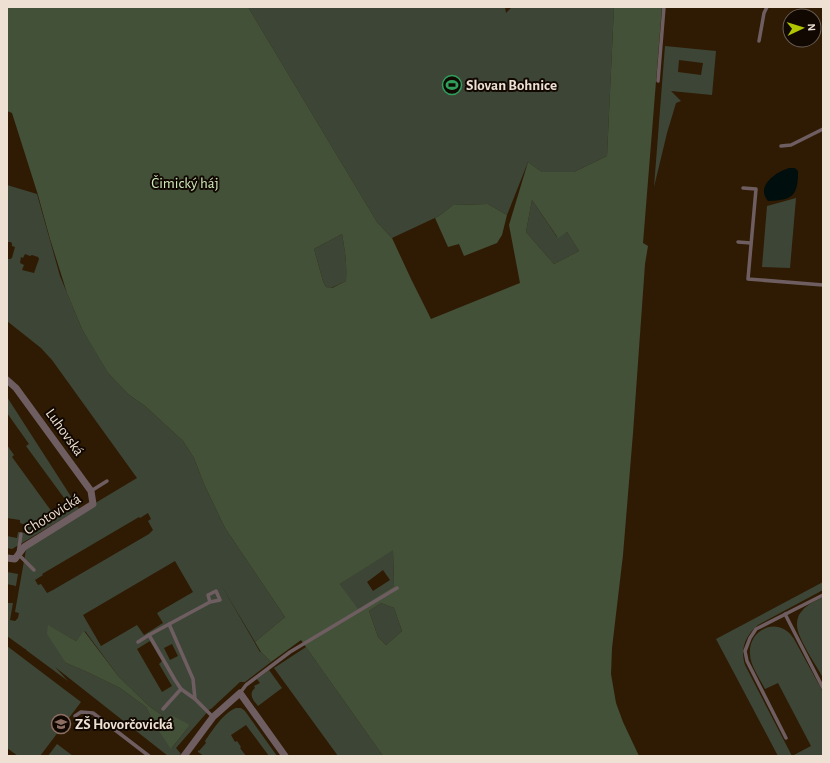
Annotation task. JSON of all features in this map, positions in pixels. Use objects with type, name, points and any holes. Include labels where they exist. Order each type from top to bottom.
[{"type":"street","name":"Luhovská","points":[[7,380],[16,388],[92,491]]},
{"type":"street","name":"Chotovická","points":[[7,558],[15,559],[24,547],[93,504],[92,491]]},
{"type":"street","points":[[184,756],[214,717],[240,693],[285,756]]},
{"type":"lane","points":[[658,81],[664,7]]},
{"type":"lane","points":[[759,41],[764,13],[767,7]]},
{"type":"lane","points":[[781,146],[791,145],[823,129]]},
{"type":"lane","points":[[743,188],[756,189],[748,279],[823,285]]},
{"type":"lane","points":[[738,242],[751,243]]},
{"type":"lane","points":[[92,491],[107,481]]},
{"type":"lane","points":[[21,534],[18,554],[34,570]]},
{"type":"lane","points":[[240,693],[246,685],[290,652],[397,588]]},
{"type":"lane","points":[[786,738],[747,661],[745,651],[750,638],[756,629],[823,595]]},
{"type":"lane","points":[[138,642],[210,602]]},
{"type":"lane","points":[[785,614],[823,688]]},
{"type":"lane","points":[[169,624],[193,679],[195,699]]},
{"type":"lane","points":[[149,635],[181,689],[195,699],[214,717]]},
{"type":"lane","points":[[164,709],[181,689]]},
{"type":"lane","points":[[75,716],[81,712],[93,713],[149,756]]},
{"type":"green space","name":"Čimický háj","points":[[7,7],[248,7],[377,222],[392,238],[431,319],[520,283],[509,225],[528,162],[542,172],[574,172],[607,156],[614,7],[662,7],[643,243],[648,246],[645,264],[623,555],[612,648],[611,674],[616,703],[639,756],[383,756],[301,640],[271,662],[261,652],[255,642],[285,617],[225,528],[204,484],[194,458],[183,441],[145,406],[128,394],[108,373],[82,329],[67,293],[12,113],[7,111]],"holes":[[[532,200],[558,238],[567,232],[579,251],[554,264],[526,232]],[[342,234],[346,257],[346,281],[332,288],[326,287],[314,249]],[[393,550],[394,586],[358,609],[340,584]],[[381,603],[394,608],[402,631],[386,645],[378,637],[369,611]]]},
{"type":"green space","name":"Slovan Bohnice","points":[[248,7],[505,7],[506,13],[512,7],[614,7],[607,156],[574,172],[542,172],[528,162],[507,215],[488,204],[453,205],[439,216],[392,238],[377,222]]},
{"type":"green space","points":[[665,46],[716,51],[712,95],[671,91],[681,101],[676,103],[654,187]],"holes":[[[679,60],[703,63],[701,75],[678,72]]]},
{"type":"green space","points":[[7,185],[37,194],[60,276],[82,329],[108,373],[128,394],[145,406],[183,441],[194,458],[204,484],[225,528],[285,617],[255,642],[220,583],[260,652],[271,662],[245,682],[240,682],[210,709],[176,748],[181,754],[179,756],[168,756],[55,667],[68,681],[7,636],[7,603],[13,603],[10,620],[15,621],[18,618],[19,613],[15,612],[27,544],[137,478],[52,360],[41,348],[7,321],[7,259],[12,258],[15,247],[12,246],[11,242],[7,242]],"holes":[[[25,254],[38,257],[39,259],[34,273],[22,270],[24,265],[20,263],[21,257],[23,258]],[[148,513],[151,519],[148,521],[153,530],[149,534],[47,593],[41,584],[38,585],[35,580],[43,575],[42,574],[139,517],[140,518]],[[175,561],[193,592],[157,613],[163,623],[144,635],[137,625],[101,646],[83,615]],[[49,626],[76,641],[85,631],[119,677],[149,706],[166,718],[190,725],[172,748],[155,725],[146,707],[120,688],[66,663]],[[150,641],[162,661],[159,664],[172,686],[162,692],[137,649]],[[172,644],[178,656],[170,660],[164,648]]]},
{"type":"green space","points":[[796,198],[790,268],[762,267],[767,206]]},
{"type":"green space","points":[[532,200],[557,237],[567,232],[579,251],[554,264],[526,232]]},
{"type":"green space","points":[[488,204],[507,215],[502,235],[497,243],[464,256],[459,244],[448,247],[435,218],[453,205]]},
{"type":"green space","points":[[342,234],[346,257],[346,281],[331,288],[326,287],[314,249]]},
{"type":"green space","points":[[7,397],[79,509],[12,549],[7,548],[7,536],[17,538],[18,532],[25,533],[26,525],[20,523],[20,520],[7,518],[7,445],[14,455],[12,457],[52,512],[67,502],[26,446],[29,444],[7,413]]},
{"type":"green space","points":[[393,549],[394,586],[358,610],[340,584]],"holes":[[[383,570],[390,580],[373,591],[367,582]]]},
{"type":"green space","points":[[7,572],[18,574],[16,586],[7,584]]},
{"type":"green space","points":[[823,582],[823,590],[758,625],[747,638],[743,648],[745,665],[792,756],[778,756],[716,639]]},
{"type":"green space","points":[[823,597],[823,678],[800,637],[797,625],[799,616],[804,609]]},
{"type":"green space","points":[[381,603],[394,608],[402,631],[386,645],[378,637],[369,611]]},
{"type":"green space","points":[[48,625],[76,641],[84,631],[119,677],[149,706],[166,718],[171,715],[190,725],[171,749],[155,725],[146,707],[120,688],[66,663],[47,634]]},
{"type":"green space","points":[[766,628],[781,628],[788,632],[794,639],[823,692],[823,756],[792,756],[811,746],[778,683],[765,689],[753,667],[750,658],[751,645],[754,638],[759,632]]},
{"type":"green space","points":[[7,646],[81,702],[40,756],[18,756],[7,748]]},
{"type":"green space","points":[[306,647],[383,756],[338,756],[274,668]]},
{"type":"green space","points":[[269,670],[282,688],[258,706],[253,699],[252,692],[255,688],[254,686],[260,683],[257,679]]},
{"type":"green space","points":[[236,708],[241,708],[245,711],[277,756],[269,756],[246,725],[231,735],[235,742],[237,741],[246,756],[204,756],[198,752],[198,750],[199,751],[206,743],[205,741],[219,722],[227,713]]},
{"type":"green space","points":[[57,744],[73,756],[48,756]]},
{"type":"shaded area","points":[[789,168],[795,168],[798,171],[797,186],[795,191],[788,198],[768,201],[764,190],[769,180],[778,173]]},
{"type":"place","name":"Slovan Bohnice","points":[[452,85]]},
{"type":"place","name":"ZŠ Hovorčovická","points":[[61,724]]}]
